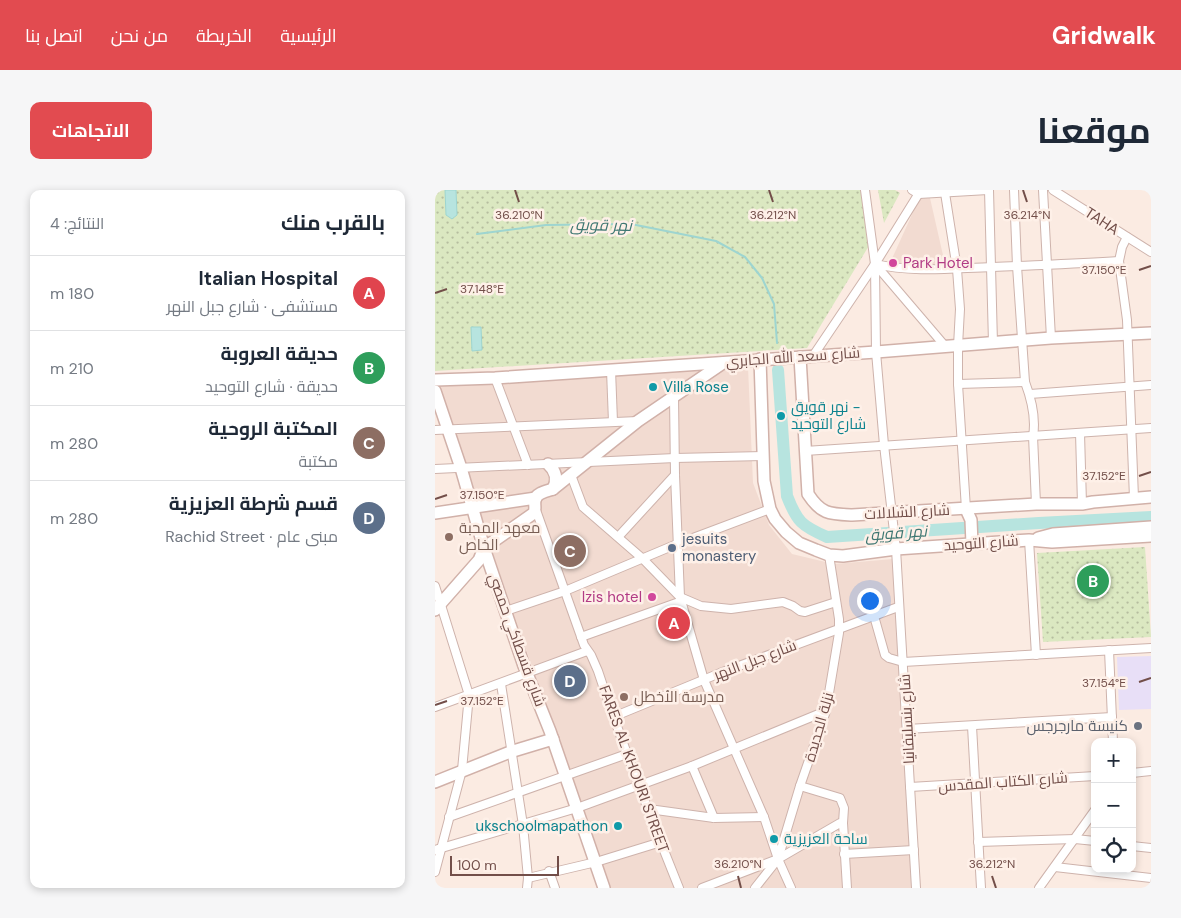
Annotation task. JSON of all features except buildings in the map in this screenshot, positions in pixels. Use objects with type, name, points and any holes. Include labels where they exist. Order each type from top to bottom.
[{"type":"main road","name":"شارع سعد الله الجابري","points":[[435,380],[495,378],[1051,338],[1151,333]]},
{"type":"main road","name":"شارع الشلالات","points":[[800,356],[808,494],[817,507],[830,514],[968,514],[1036,504],[1082,504],[1151,497]]},
{"type":"main road","name":"شارع التوحيد","points":[[760,359],[764,482],[770,509],[775,519],[799,543],[829,555],[843,556],[896,549],[972,543],[1029,540],[1052,542],[1151,536]]},
{"type":"main road","points":[[435,513],[536,498],[553,489],[639,421],[725,362]]},
{"type":"main road","name":"شارع قسطاكي حمصي","points":[[435,391],[461,468],[484,548],[605,888]]},
{"type":"main road","points":[[548,464],[556,475],[553,489]]},
{"type":"main road","points":[[438,607],[479,560],[484,548],[532,515],[535,510],[536,498]]},
{"type":"main road","points":[[1082,504],[1092,506],[1151,503]]},
{"type":"main road","points":[[968,514],[972,543]]},
{"type":"main road","points":[[1029,540],[1053,534],[1151,527]]},
{"type":"main road","points":[[435,782],[510,752],[553,739]]},
{"type":"street","name":"شارع بنسليفانيا","points":[[865,190],[875,264],[876,352],[896,549],[916,888]]},
{"type":"street","points":[[813,356],[875,264],[917,191],[945,193],[989,190],[993,343]]},
{"type":"street","points":[[1014,190],[1025,382],[1035,427],[1033,436],[1036,504]]},
{"type":"street","points":[[1043,190],[1051,338]]},
{"type":"street","name":"TAHA","points":[[1053,190],[1151,252]]},
{"type":"street","points":[[945,193],[957,269],[960,309],[958,384],[968,514]]},
{"type":"street","points":[[1127,238],[1119,261],[1127,320],[1126,334],[1134,498]]},
{"type":"street","points":[[875,264],[901,268],[957,269],[1119,261]]},
{"type":"street","points":[[875,264],[945,346]]},
{"type":"street","points":[[611,370],[613,422]]},
{"type":"street","points":[[495,378],[528,465]]},
{"type":"street","points":[[958,384],[1025,382]]},
{"type":"street","points":[[1029,394],[1151,385]]},
{"type":"street","points":[[674,397],[677,544],[681,599],[704,680],[765,817],[779,860],[791,888]]},
{"type":"street","points":[[435,430],[639,421]]},
{"type":"street","points":[[805,452],[884,445],[1151,428]]},
{"type":"street","points":[[1080,433],[1082,504]]},
{"type":"street","points":[[435,469],[763,456]]},
{"type":"street","points":[[571,475],[583,507],[619,536],[681,599],[701,606],[731,609],[783,602],[805,612],[836,602]]},
{"type":"street","points":[[619,536],[675,475]]},
{"type":"street","points":[[506,611],[565,591],[677,544],[770,509]]},
{"type":"street","name":"FARES AL KHOURI STREET","points":[[535,510],[581,637],[598,671],[638,786],[649,809],[679,888]]},
{"type":"street","points":[[1029,540],[1036,654]]},
{"type":"street","name":"نزلة الجديدة","points":[[755,888],[779,860],[800,786],[826,711],[839,629],[829,555]]},
{"type":"street","points":[[435,586],[438,607],[469,695],[462,770],[438,850],[435,872]]},
{"type":"street","points":[[581,637],[681,599]]},
{"type":"street","name":"شارع جبل النهر","points":[[613,717],[704,680],[898,607]]},
{"type":"street","points":[[874,616],[885,655],[903,662],[1151,648]]},
{"type":"street","points":[[1109,650],[1113,738]]},
{"type":"street","points":[[435,707],[587,651]]},
{"type":"street","points":[[501,684],[510,752],[523,825],[528,878],[527,888]]},
{"type":"street","points":[[438,850],[577,808],[693,766],[826,711]]},
{"type":"street","points":[[907,729],[1112,717]]},
{"type":"street","points":[[972,726],[981,888]]},
{"type":"street","points":[[449,817],[627,754]]},
{"type":"street","points":[[693,766],[714,818]]},
{"type":"street","points":[[1136,773],[1151,771]]},
{"type":"street","name":"شارع الكتاب المقدس","points":[[910,788],[1091,776]]},
{"type":"street","points":[[800,786],[840,798],[843,808],[847,888]]},
{"type":"street","points":[[649,809],[714,818],[765,817]]},
{"type":"street","points":[[1039,888],[1091,816]]},
{"type":"street","points":[[702,888],[779,860],[836,824],[843,823]]},
{"type":"street","points":[[978,842],[1075,839],[1091,841]]},
{"type":"street","points":[[528,878],[549,871],[596,862],[661,842]]},
{"type":"street","points":[[1136,846],[1151,848]]},
{"type":"street","points":[[844,854],[914,850]]},
{"type":"street","points":[[1055,868],[1151,878]]},
{"type":"street","points":[[549,871],[555,888]]},
{"type":"shaded area","points":[[930,198],[945,264],[890,263],[919,199]]},
{"type":"shaded area","points":[[748,367],[753,483],[769,525],[792,554],[834,564],[893,559],[912,888],[609,888],[435,387],[435,385]]},
{"type":"shaded area","points":[[1151,656],[1151,709],[1119,710],[1117,657]]},
{"type":"green space","points":[[435,190],[861,190],[870,244],[807,348],[435,371]]},
{"type":"green space","points":[[878,190],[895,190],[900,193],[884,223]]},
{"type":"green space","points":[[1145,547],[1151,637],[1043,642],[1037,553]]},
{"type":"water","points":[[445,190],[456,190],[457,215],[452,219],[446,215]]},
{"type":"water","points":[[471,327],[481,327],[482,350],[472,351]]},
{"type":"waterway","name":"نهر قويق","points":[[477,234],[546,225],[631,224],[716,241],[745,257],[762,278],[774,304],[777,343]]},
{"type":"waterway","name":"نهر قويق","points":[[778,370],[787,496],[801,522],[827,537],[1151,517]]},
{"type":"place","name":"Park Hotel","points":[[893,263]]},
{"type":"place","name":"Villa Rose","points":[[653,387]]},
{"type":"place","name":"نهر قويق - شارع التوحيد","points":[[781,416]]},
{"type":"place","name":"معهد المحبة الخاص","points":[[449,537]]},
{"type":"place","name":"jesuits monastery","points":[[672,548]]},
{"type":"place","name":"المكتبة الروحية","points":[[570,551]]},
{"type":"place","name":"حديقة العروبة","points":[[1093,581]]},
{"type":"place","name":"Izis hotel","points":[[652,597]]},
{"type":"place","name":"Italian Hospital","points":[[674,623]]},
{"type":"place","name":"قسم شرطة العزيزية","points":[[570,681]]},
{"type":"place","name":"مدرسة الأخطل","points":[[624,697]]},
{"type":"place","name":"كنيسة مارجرجس","points":[[1138,726]]},
{"type":"place","name":"ukschoolmapathon","points":[[618,826]]},
{"type":"place","name":"ساحة العزيزية","points":[[774,839]]}]
